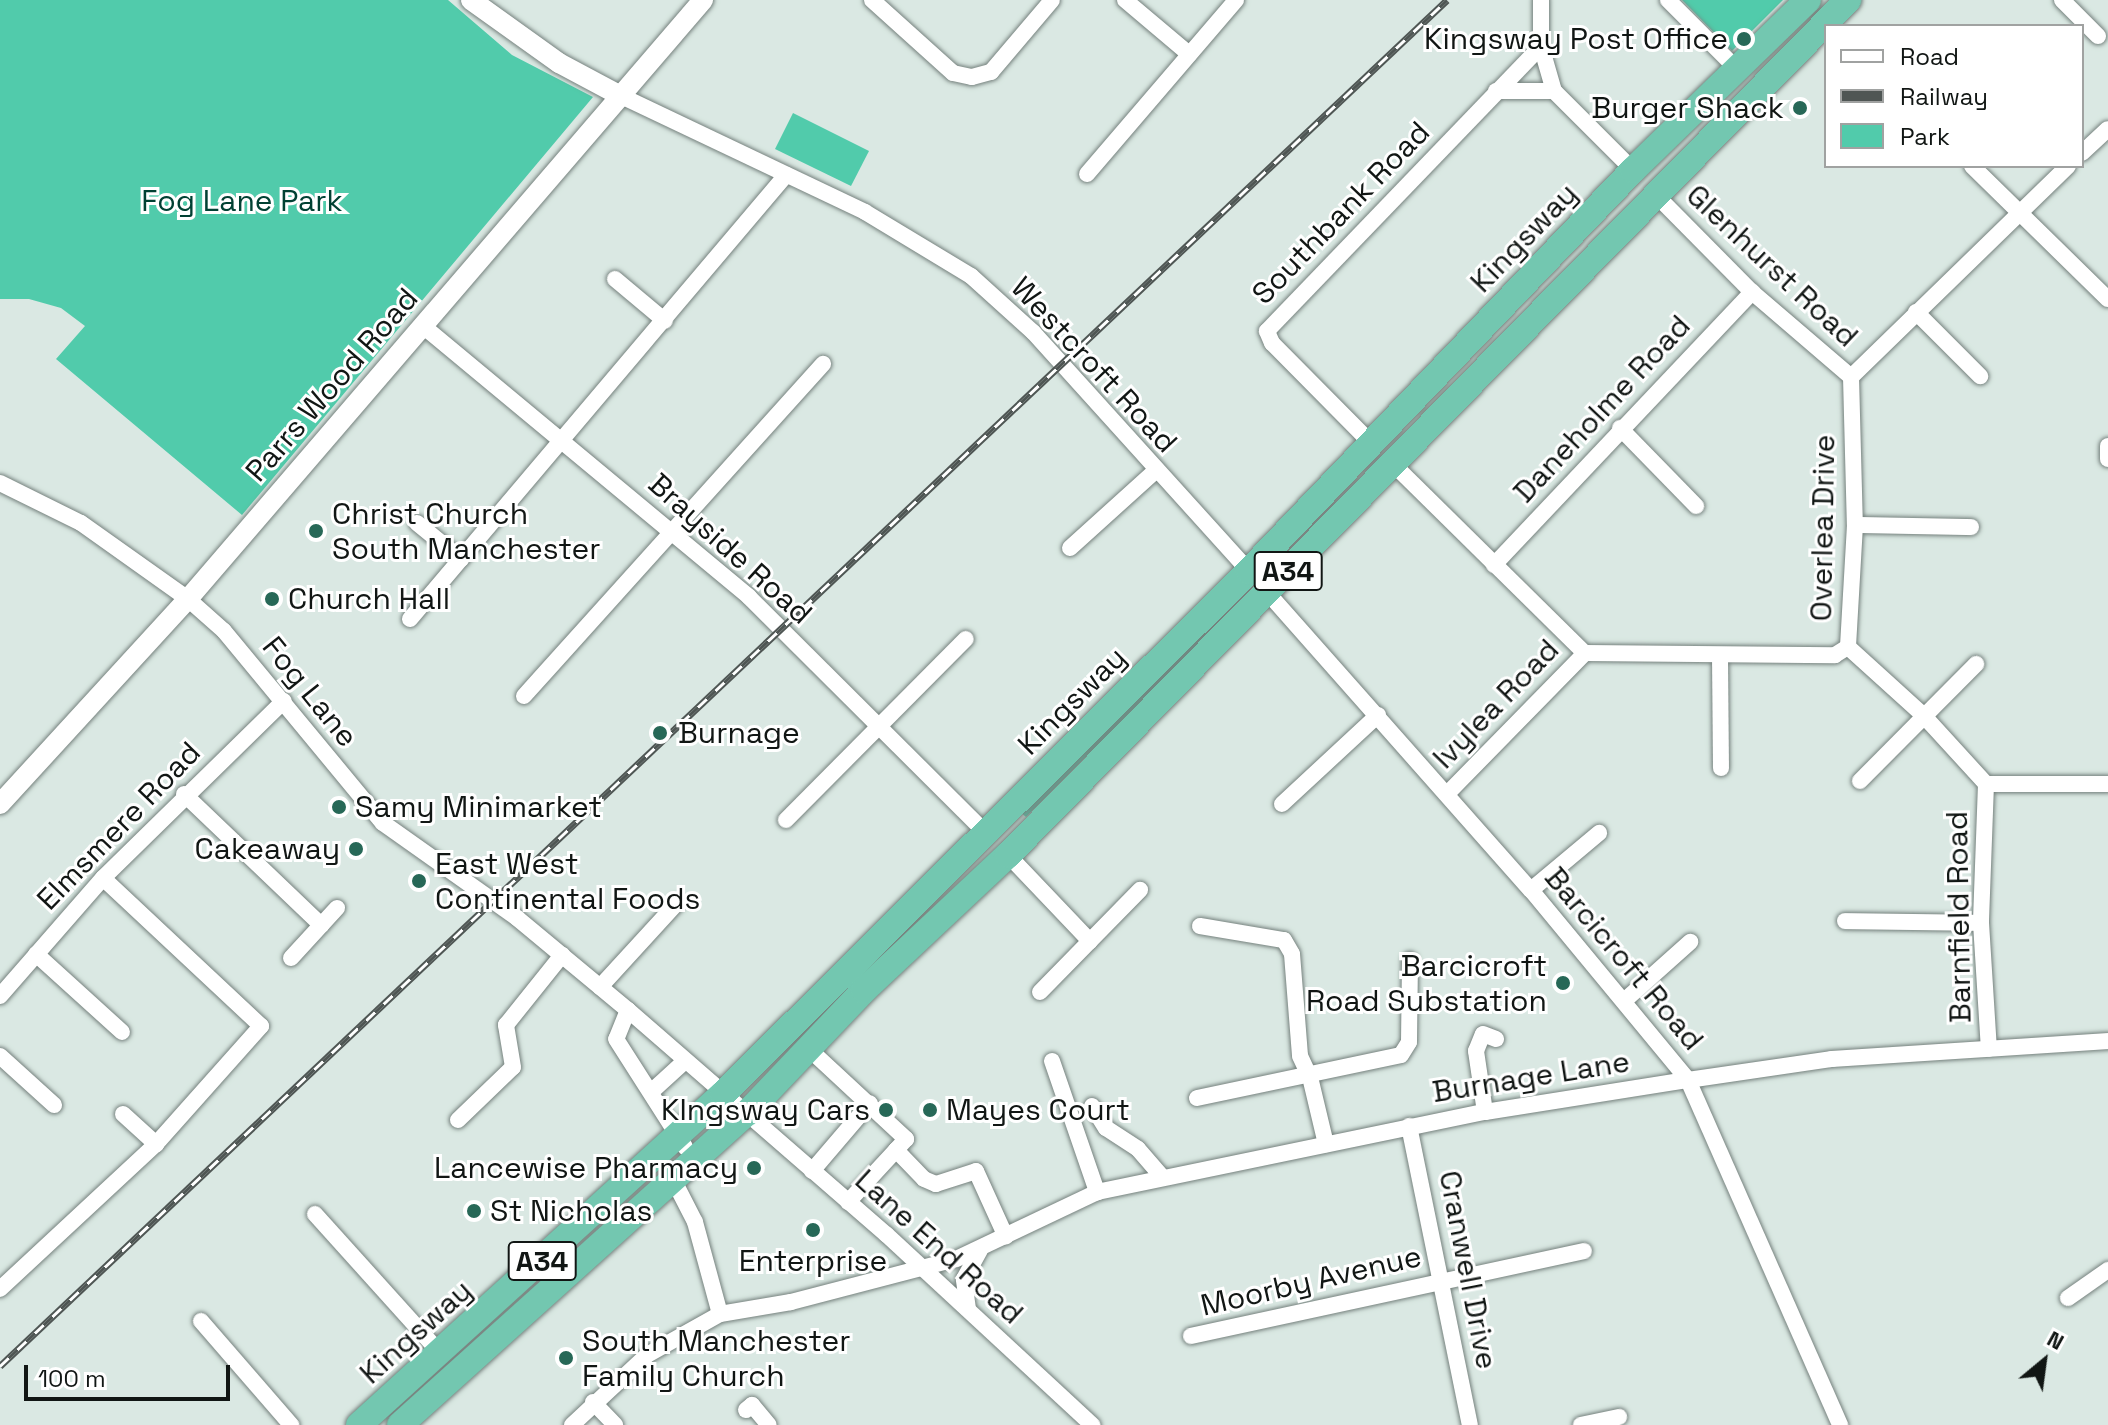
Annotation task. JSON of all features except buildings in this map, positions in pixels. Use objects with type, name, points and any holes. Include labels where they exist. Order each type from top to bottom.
[{"type":"highway","name":"Kingsway","points":[[1827,24],[1848,0]]},
{"type":"highway","name":"Kingsway","points":[[359,1425],[554,1250],[681,1143],[723,1094],[1249,571],[1633,170],[1806,2]]},
{"type":"highway","points":[[1806,2],[1825,24]]},
{"type":"highway","name":"Kingsway","points":[[400,1425],[612,1224],[674,1181],[747,1113],[864,990],[1008,855],[1655,194],[1824,27]]},
{"type":"highway","points":[[723,1094],[738,1096],[748,1090],[828,1010],[864,990]]},
{"type":"highway","points":[[554,1250],[612,1224],[681,1143],[727,1112],[747,1113]]},
{"type":"street","points":[[471,0],[559,63],[619,95]]},
{"type":"street","name":"Parrs Wood Road","points":[[0,804],[188,599],[703,0]]},
{"type":"street","points":[[872,0],[953,73],[972,77],[991,72],[1052,0]]},
{"type":"street","points":[[1125,0],[1189,54]]},
{"type":"street","points":[[1087,174],[1236,0]]},
{"type":"street","points":[[1541,0],[1541,46],[1554,91],[1633,170]]},
{"type":"street","points":[[1668,0],[1736,68]]},
{"type":"street","points":[[2062,0],[2098,36]]},
{"type":"street","name":"Southbank Road","points":[[1372,444],[1272,343],[1267,331],[1541,46]]},
{"type":"street","points":[[1496,91],[1554,91]]},
{"type":"street","name":"Westcroft Road","points":[[619,95],[915,239],[971,276],[1033,332],[1154,472],[1249,571]]},
{"type":"street","points":[[2084,151],[2108,129]]},
{"type":"street","points":[[1974,168],[2108,299]]},
{"type":"street","points":[[1851,377],[2066,168]]},
{"type":"street","points":[[410,619],[786,175]]},
{"type":"street","name":"Glenhurst Road","points":[[1655,194],[1752,292],[1851,377]]},
{"type":"street","points":[[615,279],[665,321]]},
{"type":"street","name":"Daneholme Road","points":[[1494,565],[1620,428],[1752,292]]},
{"type":"street","points":[[1916,312],[1980,376]]},
{"type":"street","name":"Brayside Road","points":[[423,326],[563,439],[749,597],[876,727],[985,832]]},
{"type":"street","points":[[524,696],[823,364]]},
{"type":"street","name":"Overlea Drive","points":[[1851,377],[1855,525],[1848,647],[1924,716],[1986,784]]},
{"type":"street","points":[[1620,428],[1696,506]]},
{"type":"street","points":[[2108,446],[2108,459]]},
{"type":"street","points":[[1392,463],[1585,653],[1835,655],[1848,647]]},
{"type":"street","points":[[1070,548],[1154,472]]},
{"type":"street","name":"Fog Lane","points":[[0,483],[81,523],[188,599],[224,631],[284,701],[353,793],[383,823],[562,955],[747,1113]]},
{"type":"street","points":[[417,523],[461,559]]},
{"type":"street","points":[[1855,525],[1971,527]]},
{"type":"street","name":"Barcicroft Road","points":[[1267,592],[1531,890],[1688,1080],[1840,1425]]},
{"type":"street","points":[[786,820],[966,639]]},
{"type":"street","name":"Ivylea Road","points":[[1447,794],[1585,653]]},
{"type":"street","points":[[1720,656],[1721,768]]},
{"type":"street","points":[[1860,781],[1976,664]]},
{"type":"street","name":"Elmsmere Road","points":[[0,996],[103,878],[184,794],[284,701]]},
{"type":"street","points":[[1282,804],[1378,715]]},
{"type":"street","points":[[1986,784],[2108,784]]},
{"type":"street","name":"Barnfield Road","points":[[1986,784],[1981,923],[1989,1049]]},
{"type":"street","points":[[184,794],[321,925]]},
{"type":"street","points":[[1531,890],[1599,833]]},
{"type":"street","points":[[1008,855],[1090,941]]},
{"type":"street","points":[[0,1289],[156,1144],[261,1026],[103,878]]},
{"type":"street","points":[[1040,992],[1140,890]]},
{"type":"street","points":[[600,987],[677,903]]},
{"type":"street","points":[[291,958],[337,908]]},
{"type":"street","points":[[1845,921],[1981,923]]},
{"type":"street","points":[[1200,926],[1284,940],[1292,954],[1300,1056],[1310,1077],[1326,1144]]},
{"type":"street","points":[[1624,1001],[1690,942]]},
{"type":"street","points":[[36,954],[122,1032]]},
{"type":"street","points":[[458,1120],[513,1067],[506,1025],[562,955]]},
{"type":"street","points":[[1197,1098],[1310,1077],[1401,1055],[1409,1042],[1410,960]]},
{"type":"street","points":[[628,1010],[616,1039],[681,1143]]},
{"type":"street","points":[[1485,1112],[1476,1051],[1483,1034],[1496,1039]]},
{"type":"street","name":"Burnage Lane","points":[[572,1425],[593,1402],[647,1355],[720,1314],[923,1270],[981,1249],[1097,1192],[1409,1126],[1688,1080],[1832,1059],[2108,1041]]},
{"type":"street","points":[[808,1048],[906,1139],[848,1202]]},
{"type":"street","points":[[0,1056],[54,1105]]},
{"type":"street","points":[[651,1092],[685,1061]]},
{"type":"street","points":[[1052,1061],[1097,1192]]},
{"type":"street","points":[[812,1171],[870,1103]]},
{"type":"street","points":[[1092,1106],[1106,1128],[1138,1149],[1163,1178]]},
{"type":"street","name":"Lane End Road","points":[[747,1113],[1092,1425]]},
{"type":"street","points":[[123,1114],[156,1144]]},
{"type":"street","name":"Cranwell Drive","points":[[1409,1126],[1470,1425]]},
{"type":"street","points":[[896,1150],[924,1179],[936,1184],[976,1171],[1006,1237]]},
{"type":"street","points":[[674,1181],[695,1222],[720,1314]]},
{"type":"street","points":[[315,1214],[440,1353]]},
{"type":"street","points":[[970,1312],[964,1279],[981,1249]]},
{"type":"street","name":"Moorby Avenue","points":[[1191,1336],[1584,1251]]},
{"type":"street","points":[[2068,1298],[2108,1270]]},
{"type":"street","points":[[201,1321],[291,1425]]},
{"type":"street","points":[[593,1402],[615,1425]]},
{"type":"street","points":[[746,1410],[752,1405],[769,1425]]},
{"type":"street","points":[[1581,1425],[1619,1417]]},
{"type":"green space","name":"Fog Lane Park","points":[[0,0],[448,0],[512,55],[593,97],[242,515],[56,359],[85,326],[61,308],[29,299],[0,299]]},
{"type":"green space","points":[[1682,0],[1783,0],[1732,51]]},
{"type":"green space","points":[[793,113],[869,151],[851,186],[775,149]]},
{"type":"green space","points":[[1217,611],[1224,618],[1026,817],[1019,811]]},
{"type":"railway","points":[[0,1366],[1447,0]]},
{"type":"place","name":"Kingsway Post Office","points":[[1744,39]]},
{"type":"place","name":"Burger Shack","points":[[1800,108]]},
{"type":"place","name":"Christ Church South Manchester","points":[[316,531]]},
{"type":"place","name":"Church Hall","points":[[272,599]]},
{"type":"place","name":"Burnage","points":[[660,733]]},
{"type":"place","name":"Samy Minimarket","points":[[339,807]]},
{"type":"place","name":"Cakeaway","points":[[356,849]]},
{"type":"place","name":"East West Continental Foods","points":[[419,881]]},
{"type":"place","name":"Barcicroft Road Substation","points":[[1563,983]]},
{"type":"place","name":"KIngsway Cars","points":[[886,1110]]},
{"type":"place","name":"Mayes Court","points":[[930,1110]]},
{"type":"place","name":"Lancewise Pharmacy","points":[[754,1168]]},
{"type":"place","name":"St Nicholas","points":[[474,1211]]},
{"type":"place","name":"Enterprise","points":[[813,1230]]},
{"type":"place","name":"South Manchester Family Church","points":[[566,1358]]}]
